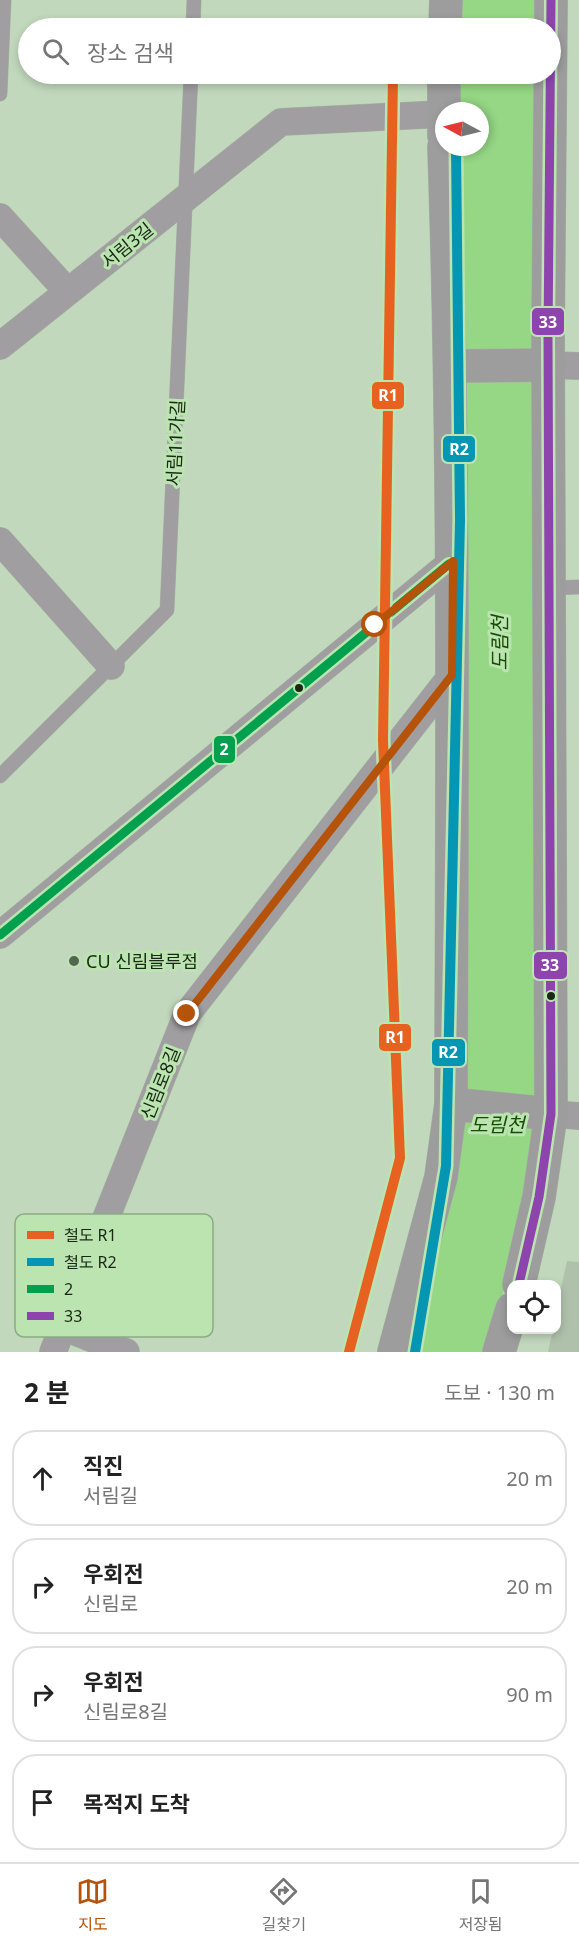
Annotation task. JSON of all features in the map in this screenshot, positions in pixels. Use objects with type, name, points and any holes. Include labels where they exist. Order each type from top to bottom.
[{"type":"main road","points":[[445,18],[446,0]]},
{"type":"main road","points":[[551,0],[552,18]]},
{"type":"main road","points":[[443,102],[444,84]]},
{"type":"main road","points":[[520,1280],[539,1197],[565,1115],[564,365],[554,84]]},
{"type":"main road","points":[[394,1352],[441,1177],[453,1105],[453,561],[451,366],[444,156]]},
{"type":"main road","points":[[451,366],[564,365]]},
{"type":"main road","points":[[453,1105],[565,1115]]},
{"type":"main road","points":[[499,1352],[507,1326]]},
{"type":"street","points":[[186,197],[281,122],[435,114]]},
{"type":"street","name":"서림3길","points":[[0,346],[186,197]]},
{"type":"street","points":[[0,217],[68,292]]},
{"type":"street","points":[[0,541],[111,666]]},
{"type":"street","points":[[2,930],[453,561]]},
{"type":"street","name":"신림로8길","points":[[108,1214],[187,1014],[452,675]]},
{"type":"street","name":"신림로8길","points":[[53,1352],[59,1337]]},
{"type":"street","points":[[88,1337],[126,1352]]},
{"type":"lane","points":[[0,94],[4,0]]},
{"type":"lane","points":[[193,18],[194,0]]},
{"type":"lane","name":"서림11가길","points":[[0,776],[167,610],[191,84]]},
{"type":"water","points":[[461,0],[536,0],[536,18],[461,18]]},
{"type":"water","name":"도림천","points":[[461,84],[536,84],[538,1118],[508,1274],[487,1352],[407,1352],[432,1260],[463,369],[462,156],[489,156],[489,102],[461,102]]},
{"type":"building","points":[[567,1261],[579,1262],[579,1352],[548,1352],[552,1334],[561,1334],[561,1288]]},
{"type":"rail line","name":"R1","points":[[349,1352],[400,1158],[383,740],[393,84]]},
{"type":"rail line","name":"R2","points":[[415,1352],[446,1166],[460,520],[456,156]]},
{"type":"transit line","name":"33","points":[[551,0],[551,18]]},
{"type":"transit line","name":"33","points":[[520,1280],[539,1197],[551,1114],[548,336],[550,84]]},
{"type":"transit line","name":"2","points":[[0,935],[449,564]]},
{"type":"place","name":"CU 신림블루점","points":[[74,961]]},
{"type":"route","points":[[187,1014],[452,675],[453,561],[375,625]]}]
